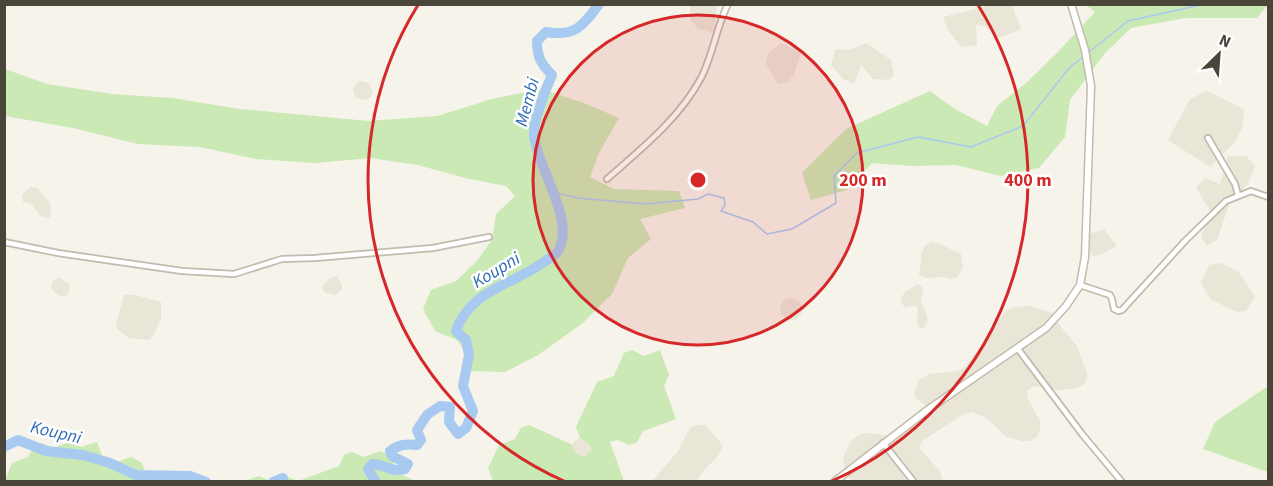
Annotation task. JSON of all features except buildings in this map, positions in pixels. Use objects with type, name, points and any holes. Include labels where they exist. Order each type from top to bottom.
[{"type":"street","points":[[607,179],[652,140],[688,100],[702,76],[728,4]]},
{"type":"street","points":[[834,482],[926,411],[1018,349],[1056,318],[1080,285],[1085,256],[1091,86],[1085,50],[1071,4]]},
{"type":"street","points":[[1208,138],[1235,184],[1238,195]]},
{"type":"street","points":[[1080,285],[1096,292],[1105,292],[1112,298],[1114,309],[1122,310],[1220,206],[1238,195],[1251,191],[1269,197]]},
{"type":"street","points":[[4,242],[58,253],[182,271],[234,274],[282,259],[433,248],[489,237]]},
{"type":"street","points":[[1018,349],[1082,434],[1122,482]]},
{"type":"street","points":[[883,443],[914,482]]},
{"type":"shaded area","points":[[690,5],[717,5],[714,33],[698,29],[690,19]]},
{"type":"shaded area","points":[[991,5],[1012,5],[1021,29],[999,38],[985,26],[976,25],[977,45],[962,47],[949,32],[943,17]]},
{"type":"shaded area","points":[[781,43],[801,53],[794,75],[787,83],[778,84],[766,64],[768,53]]},
{"type":"shaded area","points":[[866,43],[891,60],[894,75],[889,80],[873,79],[861,65],[854,84],[843,79],[831,65],[836,49],[849,50]]},
{"type":"shaded area","points":[[359,81],[369,83],[373,93],[370,98],[363,100],[355,97],[353,88]]},
{"type":"shaded area","points":[[1207,91],[1244,109],[1243,126],[1235,142],[1210,167],[1168,140],[1190,99]]},
{"type":"shaded area","points":[[1228,156],[1246,156],[1255,166],[1248,184],[1229,205],[1217,240],[1207,246],[1201,237],[1211,213],[1196,187],[1205,178],[1220,184]]},
{"type":"shaded area","points":[[30,187],[37,188],[51,205],[50,218],[40,216],[32,204],[23,202],[22,195]]},
{"type":"shaded area","points":[[1104,229],[1117,246],[1093,256],[1085,243],[1089,234]]},
{"type":"shaded area","points":[[931,242],[961,254],[963,267],[958,277],[925,278],[919,275],[922,252]]},
{"type":"shaded area","points":[[1220,263],[1238,271],[1255,296],[1246,311],[1237,312],[1210,299],[1201,283],[1209,265]]},
{"type":"shaded area","points":[[337,276],[342,289],[335,295],[324,292],[322,287],[324,284],[330,278]]},
{"type":"shaded area","points":[[60,278],[70,285],[65,297],[60,296],[51,288],[53,280]]},
{"type":"shaded area","points":[[918,284],[923,288],[921,302],[928,321],[924,328],[920,329],[917,322],[918,308],[915,305],[905,308],[901,302],[905,292]]},
{"type":"shaded area","points":[[124,295],[135,295],[161,302],[161,318],[155,333],[149,340],[129,338],[117,329],[116,324]]},
{"type":"shaded area","points":[[791,298],[799,301],[802,309],[799,317],[791,320],[783,317],[780,309],[783,301]]},
{"type":"shaded area","points":[[1030,306],[1053,313],[1077,346],[1088,376],[1085,383],[1078,388],[1060,390],[1034,386],[1027,391],[1028,399],[1040,421],[1037,437],[1030,441],[1022,441],[1005,436],[987,418],[972,412],[964,414],[922,441],[919,448],[940,471],[943,481],[851,481],[845,469],[843,457],[851,441],[860,434],[866,433],[894,436],[931,409],[915,398],[914,392],[919,380],[929,374],[958,371],[965,367],[1006,311],[1014,307]]},
{"type":"shaded area","points":[[695,425],[705,425],[721,443],[723,447],[718,456],[696,481],[648,481],[654,479],[678,451],[690,428]]},
{"type":"shaded area","points":[[580,438],[593,450],[584,457],[577,455],[572,448],[574,441]]},
{"type":"green space","points":[[1086,5],[1268,5],[1257,18],[1185,18],[1131,28],[1105,53],[1070,100],[1065,137],[1039,168],[1001,176],[956,165],[912,166],[872,163],[847,190],[811,200],[802,173],[846,129],[930,91],[955,109],[987,126],[997,106],[1026,83],[1095,12]]},
{"type":"green space","points":[[5,69],[47,84],[112,94],[172,98],[240,109],[368,121],[437,116],[492,99],[541,89],[584,103],[619,118],[599,153],[590,177],[614,189],[679,191],[685,208],[640,219],[651,239],[628,258],[612,294],[583,323],[538,355],[505,372],[465,371],[470,357],[457,340],[435,331],[423,309],[431,290],[456,281],[477,261],[492,240],[496,214],[515,196],[506,186],[418,165],[370,158],[316,163],[256,159],[200,147],[138,144],[73,128],[5,116]]},
{"type":"green space","points":[[632,350],[644,356],[660,350],[669,375],[664,386],[676,419],[643,431],[637,442],[629,445],[618,440],[610,442],[624,481],[493,481],[488,468],[499,445],[515,439],[521,428],[529,425],[573,445],[572,448],[577,454],[584,457],[592,450],[589,444],[580,438],[576,427],[597,382],[614,376],[624,353]]},
{"type":"green space","points":[[1268,386],[1268,472],[1203,449],[1215,422]]},
{"type":"green space","points":[[70,442],[81,447],[97,442],[103,458],[114,463],[131,457],[142,463],[148,479],[164,473],[183,481],[5,481],[12,463],[28,457],[34,446],[42,443],[53,448]]},
{"type":"green space","points":[[380,451],[391,456],[397,473],[416,481],[298,481],[339,466],[344,455],[352,452],[364,457]]},
{"type":"green space","points":[[259,476],[270,481],[244,481]]},
{"type":"green space","points":[[286,476],[298,481],[270,481]]},
{"type":"waterway","name":"Koupni","points":[[376,482],[368,469],[372,464],[396,470],[405,469],[408,464],[392,456],[390,451],[403,445],[417,445],[421,440],[417,430],[427,415],[440,406],[450,407],[449,422],[458,434],[466,428],[473,411],[463,386],[469,355],[466,340],[456,331],[463,317],[482,297],[531,270],[558,251],[562,239],[559,210],[534,136],[543,96],[552,75],[540,60],[537,41],[546,32],[564,33],[577,28],[599,4]]},
{"type":"waterway","points":[[1089,52],[1128,21],[1205,4]]},
{"type":"waterway","points":[[552,192],[578,198],[646,204],[698,199],[708,194],[724,198],[725,205],[721,211],[753,222],[767,234],[792,229],[836,203],[834,176],[857,153],[918,137],[971,147],[1023,126],[1070,67],[1083,57]]},
{"type":"waterway","name":"Koupni","points":[[4,447],[18,440],[46,451],[83,455],[110,463],[136,475],[190,476],[206,482]]},
{"type":"waterway","name":"Koupni","points":[[273,482],[283,478],[283,482]]},
{"type":"water label","name":"Membi","points":[[527,102]]}]
